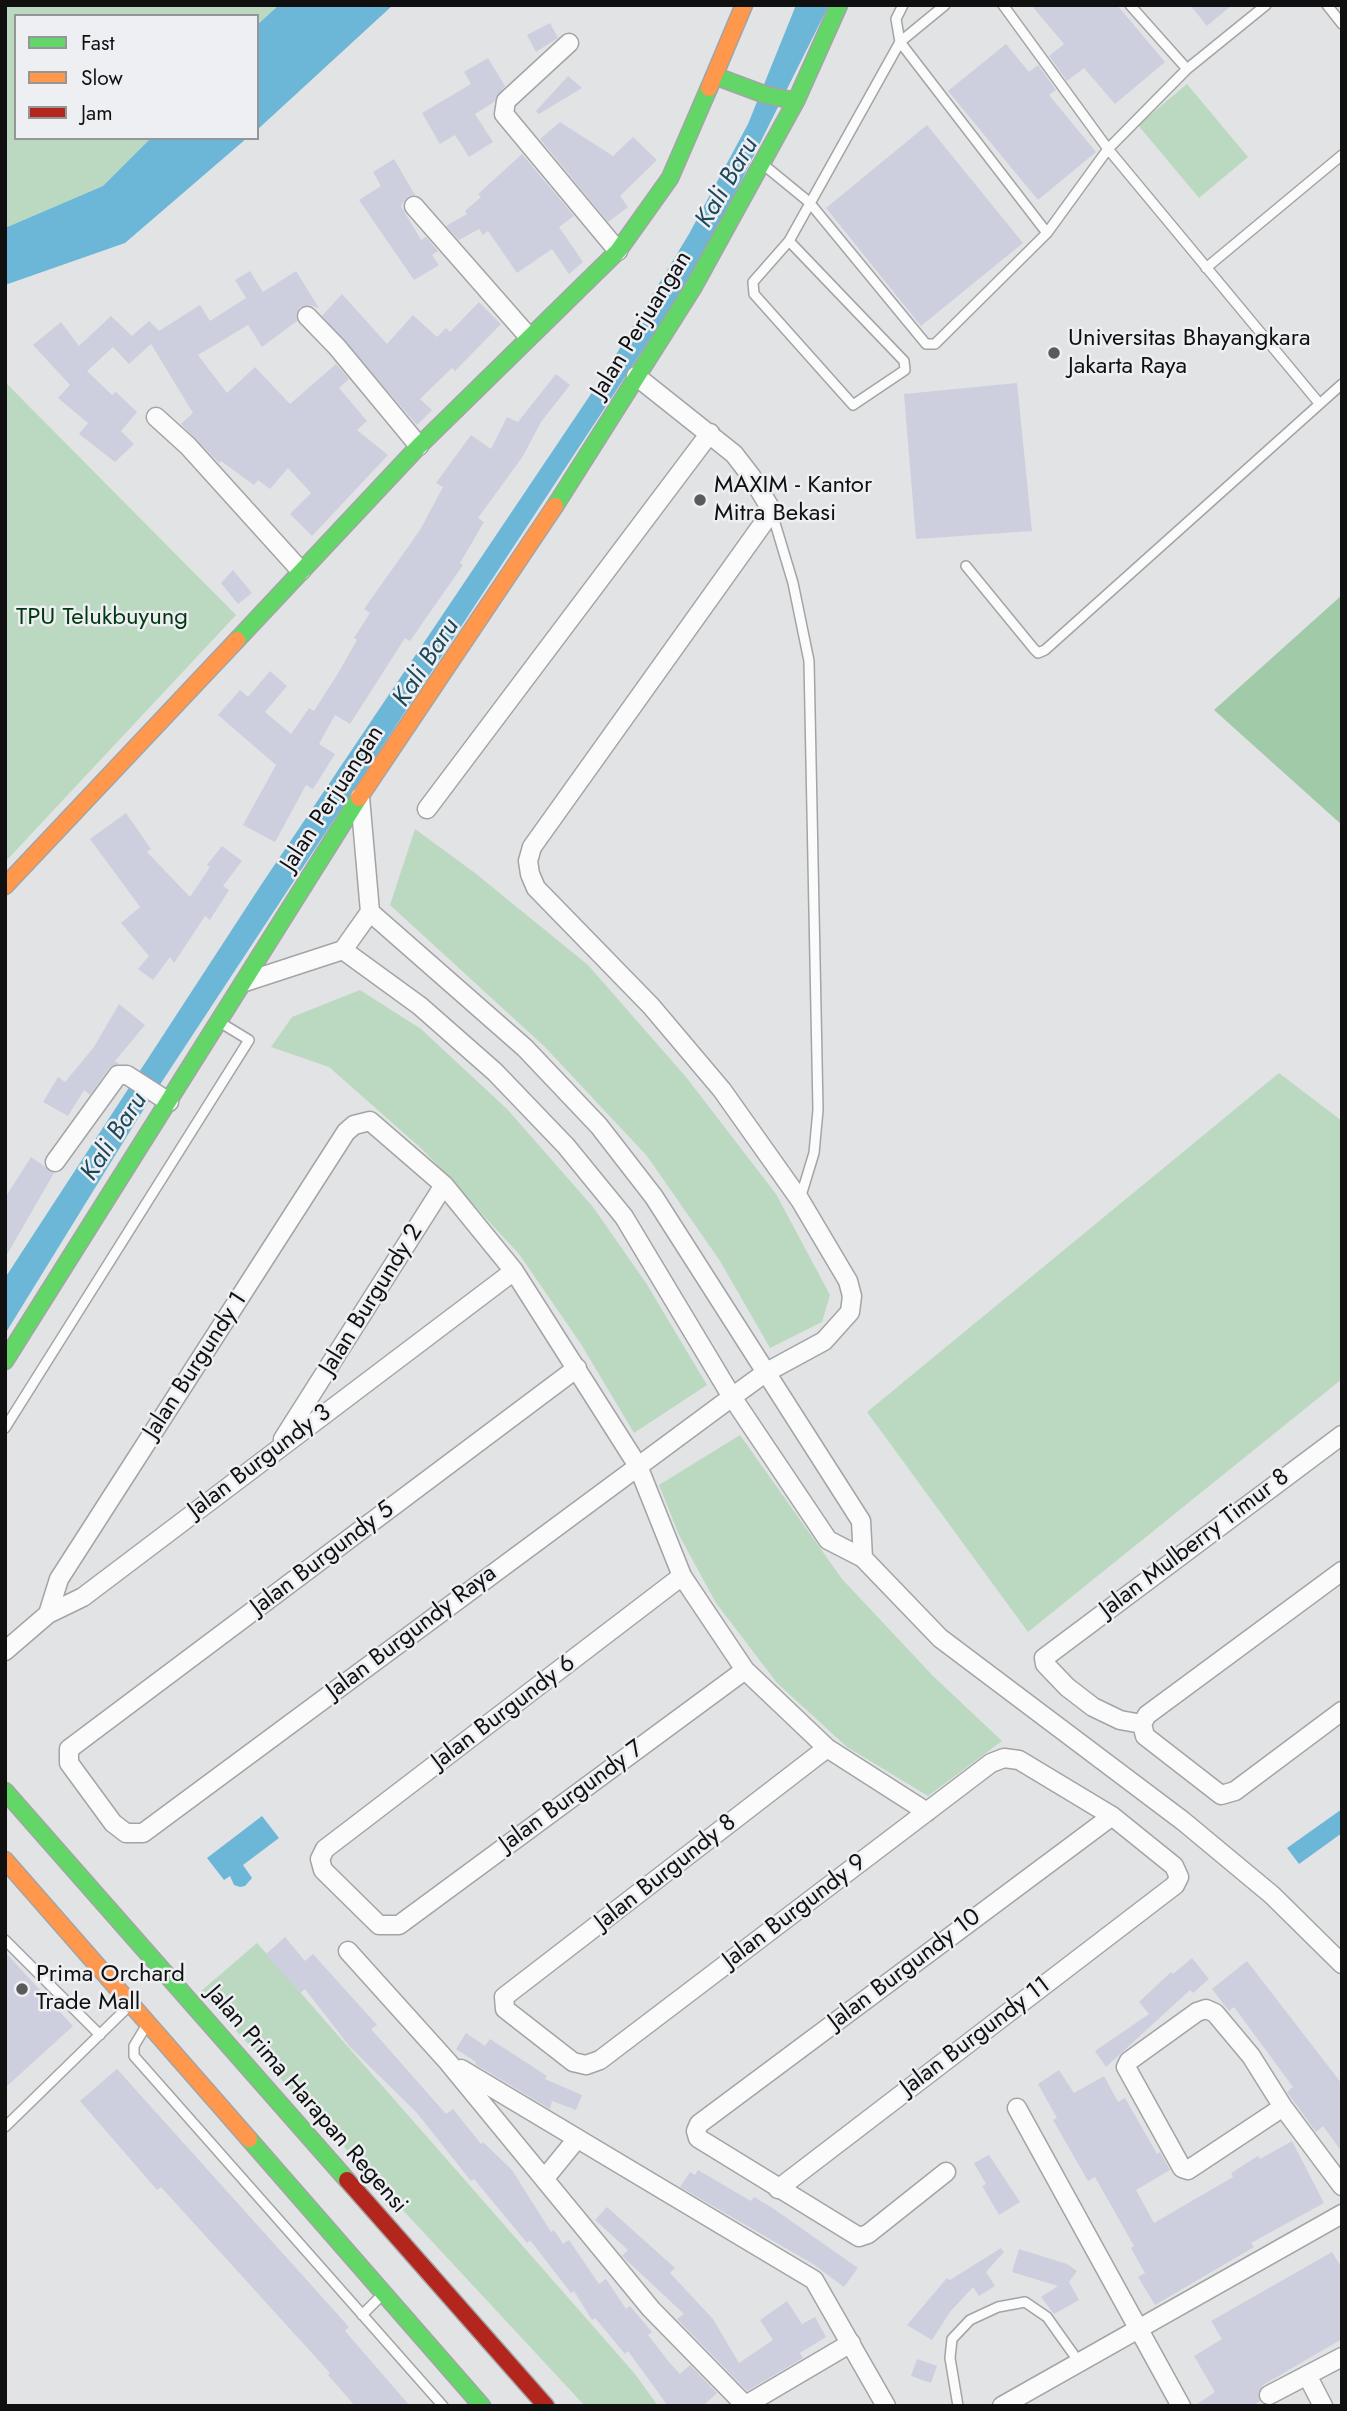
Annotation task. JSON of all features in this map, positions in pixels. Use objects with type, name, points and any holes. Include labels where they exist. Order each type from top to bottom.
[{"type":"main road","points":[[5,886],[419,446],[528,336],[618,251],[670,178],[744,5]]},
{"type":"main road","name":"Jalan Perjuangan","points":[[5,1361],[164,1100],[220,1022],[360,797],[577,474],[693,288],[764,165],[839,5]]},
{"type":"main road","points":[[715,76],[766,96],[793,101]]},
{"type":"main road","name":"Jalan Prima Harapan Regensi","points":[[5,1791],[70,1864],[215,2040],[546,2406]]},
{"type":"main road","points":[[5,1860],[43,1885],[132,2002],[190,2061],[482,2406]]},
{"type":"main road","points":[[43,1885],[70,1864]]},
{"type":"street","points":[[569,43],[506,101],[504,114],[618,251]]},
{"type":"street","points":[[414,206],[528,336]]},
{"type":"street","points":[[307,316],[337,347],[419,446]]},
{"type":"street","points":[[636,376],[734,454],[751,475],[772,511]]},
{"type":"street","points":[[156,417],[188,446],[300,571]]},
{"type":"street","points":[[427,809],[710,433]]},
{"type":"street","name":"Jalan Burgundy Raya","points":[[143,1833],[732,1396],[765,1373],[824,1341],[850,1312],[852,1296],[848,1281],[800,1200],[722,1090],[651,1006],[536,888],[528,861],[544,830],[772,511]]},
{"type":"street","points":[[245,982],[343,950],[370,912],[360,797]]},
{"type":"street","points":[[370,912],[525,1048],[599,1126],[654,1197],[861,1521],[863,1558]]},
{"type":"street","points":[[343,950],[420,1006],[495,1072],[566,1146],[624,1217],[732,1396],[828,1540],[863,1558],[940,1638],[1183,1821],[1272,1895],[1342,1964]]},
{"type":"street","points":[[55,1162],[113,1078],[122,1073],[127,1075],[164,1100]]},
{"type":"street","name":"Jalan Burgundy 1","points":[[48,1614],[59,1579],[346,1132],[354,1125],[370,1121],[444,1185]]},
{"type":"street","points":[[444,1185],[514,1271],[638,1466],[682,1576],[745,1670],[827,1748],[927,1812]]},
{"type":"street","name":"Jalan Burgundy 2","points":[[276,1449],[444,1185]]},
{"type":"street","name":"Jalan Burgundy 3","points":[[5,1651],[48,1614],[83,1597],[514,1271]]},
{"type":"street","name":"Jalan Burgundy 5","points":[[143,1833],[126,1833],[113,1823],[69,1763],[69,1749],[576,1368]]},
{"type":"street","name":"Jalan Mulberry Timur 8","points":[[1145,1720],[1120,1720],[1076,1694],[1045,1664],[1048,1653],[1342,1435]]},
{"type":"street","points":[[1342,1571],[1145,1720],[1145,1736],[1221,1795],[1235,1791],[1342,1711]]},
{"type":"street","name":"Jalan Burgundy 6","points":[[400,1925],[379,1925],[323,1870],[320,1859],[325,1849],[682,1576]]},
{"type":"street","name":"Jalan Burgundy 7","points":[[400,1925],[745,1670]]},
{"type":"street","name":"Jalan Burgundy 8","points":[[600,2060],[586,2064],[573,2062],[505,2008],[504,1997],[827,1748]]},
{"type":"street","name":"Jalan Burgundy 9","points":[[600,2060],[991,1763],[1004,1758],[1019,1760],[1112,1816]]},
{"type":"street","name":"Jalan Burgundy 11","points":[[778,2189],[1175,1885],[1179,1877],[1174,1866],[1112,1816]]},
{"type":"street","name":"Jalan Burgundy 10","points":[[778,2189],[698,2138],[696,2131],[699,2124],[1112,1816]]},
{"type":"street","points":[[348,1951],[448,2062],[651,2309],[744,2405],[851,2343]]},
{"type":"street","points":[[1283,2107],[1188,2170],[1182,2168],[1126,2067],[1156,2041],[1206,2009],[1215,2012],[1233,2032],[1283,2107],[1342,2186]]},
{"type":"street","points":[[448,2062],[814,2280],[886,2406]]},
{"type":"street","points":[[1017,2108],[1181,2406]]},
{"type":"street","points":[[545,2178],[576,2140]]},
{"type":"street","points":[[778,2189],[852,2235],[868,2234],[946,2172]]},
{"type":"street","points":[[1002,2406],[1342,2214]]},
{"type":"street","points":[[1269,2395],[1342,2357]]},
{"type":"street","points":[[1307,2375],[1323,2406]]},
{"type":"lane","points":[[903,5],[896,19],[900,42],[1047,233]]},
{"type":"lane","points":[[789,241],[904,361],[905,370],[853,405],[754,294],[752,282],[789,241],[900,42],[945,5]]},
{"type":"lane","points":[[1003,5],[1108,149],[1319,404]]},
{"type":"lane","points":[[1130,5],[1187,69]]},
{"type":"lane","points":[[764,165],[809,202],[930,345],[935,344],[1047,233],[1108,149],[1187,69],[1266,5]]},
{"type":"lane","points":[[1327,5],[1342,24]]},
{"type":"lane","points":[[1206,268],[1342,155]]},
{"type":"lane","points":[[966,566],[1034,649],[1038,653],[1045,650],[1342,384]]},
{"type":"lane","points":[[772,511],[793,583],[809,661],[818,1110],[814,1153],[800,1200]]},
{"type":"lane","points":[[5,1428],[249,1040],[220,1022]]},
{"type":"lane","points":[[5,1940],[100,2035]]},
{"type":"lane","points":[[5,2127],[132,2002]]},
{"type":"lane","points":[[149,2022],[134,2046],[134,2056],[443,2406]]},
{"type":"lane","points":[[362,2315],[384,2293]]},
{"type":"lane","points":[[958,2406],[950,2358],[952,2339],[970,2320],[999,2307],[1025,2302],[1047,2317],[1079,2362]]},
{"type":"green space","points":[[5,5],[279,5],[259,23],[259,14],[14,14],[14,140],[149,140],[103,186],[5,228]]},
{"type":"green space","points":[[1187,84],[1248,157],[1199,198],[1138,125]]},
{"type":"green space","name":"TPU Telukbuyung","points":[[5,382],[236,615],[5,862]]},
{"type":"green space","points":[[1342,595],[1342,825],[1214,710]]},
{"type":"green space","points":[[415,829],[475,873],[588,965],[686,1077],[776,1194],[830,1295],[822,1322],[770,1348],[720,1261],[647,1156],[545,1047],[390,905]]},
{"type":"green space","points":[[360,990],[421,1029],[507,1109],[593,1207],[646,1283],[707,1385],[634,1433],[581,1344],[519,1254],[423,1150],[329,1067],[271,1047],[292,1017]]},
{"type":"green space","points":[[1279,1073],[1342,1121],[1342,1379],[1028,1632],[867,1412]]},
{"type":"green space","points":[[740,1435],[842,1579],[933,1676],[1002,1741],[928,1796],[847,1747],[777,1683],[716,1603],[679,1535],[659,1485]]},
{"type":"green space","points":[[257,1943],[635,2374],[658,2406],[585,2406],[200,1992]]},
{"type":"water","points":[[279,5],[393,5],[259,128],[259,23]]},
{"type":"water","name":"Kali Baru","points":[[796,5],[829,5],[700,263],[140,1115],[5,1334],[5,1278],[261,885],[603,376],[689,234],[748,124]]},
{"type":"water","points":[[149,140],[245,140],[125,243],[5,285],[5,228],[103,186]]},
{"type":"water","points":[[1342,1809],[1342,1833],[1299,1864],[1287,1848]]},
{"type":"water","points":[[262,1816],[279,1838],[243,1865],[252,1878],[245,1886],[234,1885],[230,1876],[224,1880],[207,1858]]},
{"type":"building","points":[[1031,5],[1117,5],[1165,62],[1115,104],[1084,68],[1067,81],[1049,56],[1064,44]]},
{"type":"building","points":[[1190,5],[1232,5],[1207,26]]},
{"type":"building","points":[[550,23],[558,38],[536,52],[527,35]]},
{"type":"building","points":[[1006,44],[1029,72],[1038,65],[1056,90],[1049,95],[1096,152],[1038,200],[948,91]]},
{"type":"building","points":[[488,58],[505,86],[494,102],[475,114],[493,142],[469,157],[455,135],[440,144],[422,113],[471,84],[464,72]]},
{"type":"building","points":[[568,76],[582,88],[539,114],[536,111]]},
{"type":"building","points":[[560,122],[613,156],[633,137],[657,160],[620,196],[628,207],[608,222],[540,139]]},
{"type":"building","points":[[927,125],[1023,243],[921,326],[826,208]]},
{"type":"building","points":[[522,154],[574,216],[559,227],[583,262],[569,274],[552,249],[517,273],[488,231],[483,235],[479,229],[459,240],[446,226],[467,214],[465,211],[481,197],[478,194]]},
{"type":"building","points":[[394,159],[415,195],[407,197],[401,206],[421,240],[426,237],[438,251],[432,255],[439,265],[414,280],[359,200],[381,186],[373,172]]},
{"type":"building","points":[[250,271],[263,292],[296,271],[319,308],[309,305],[300,307],[296,314],[297,321],[262,347],[248,325],[198,355],[227,393],[255,367],[290,404],[336,364],[349,379],[339,388],[367,421],[357,430],[388,455],[312,536],[290,514],[311,493],[288,468],[270,489],[258,480],[254,485],[221,461],[219,463],[181,424],[193,413],[151,344],[129,364],[113,347],[87,371],[112,395],[116,392],[137,412],[121,431],[134,444],[115,462],[79,434],[88,423],[58,398],[70,385],[33,345],[61,322],[79,346],[111,316],[132,336],[149,321],[159,331],[200,305],[210,321],[246,298],[235,280]]},
{"type":"building","points":[[342,294],[387,344],[413,315],[437,337],[446,328],[450,332],[479,302],[501,324],[455,371],[452,368],[420,399],[432,410],[417,425],[322,316]]},
{"type":"building","points":[[556,374],[570,385],[541,422],[523,456],[478,518],[484,522],[460,563],[463,565],[410,641],[405,638],[350,724],[335,715],[319,744],[335,754],[313,789],[306,785],[275,842],[243,825],[276,765],[218,715],[240,690],[248,697],[270,671],[287,686],[265,712],[291,734],[309,708],[314,711],[357,640],[354,638],[370,613],[364,609],[420,530],[443,487],[436,483],[471,435],[491,449],[507,417],[518,422]]},
{"type":"building","points":[[1017,383],[1032,531],[916,539],[904,394]]},
{"type":"building","points":[[233,570],[252,593],[238,604],[221,583]]},
{"type":"building","points":[[126,813],[151,849],[147,852],[190,897],[210,867],[207,865],[222,846],[242,861],[223,886],[229,890],[210,920],[205,916],[174,963],[170,957],[153,980],[138,969],[149,956],[121,923],[140,907],[90,839]]},
{"type":"building","points":[[119,1004],[145,1025],[115,1061],[119,1064],[109,1068],[90,1095],[84,1090],[68,1116],[43,1102],[58,1077],[65,1082],[94,1047]]},
{"type":"building","points":[[31,1157],[54,1173],[5,1258],[5,1198]]},
{"type":"building","points":[[285,1937],[305,1961],[313,1954],[377,2025],[371,2029],[446,2114],[453,2109],[481,2144],[483,2142],[512,2170],[551,2232],[554,2230],[563,2244],[569,2240],[599,2284],[606,2279],[626,2309],[630,2306],[652,2332],[648,2335],[680,2374],[690,2365],[717,2393],[703,2406],[668,2406],[628,2351],[625,2354],[595,2318],[592,2320],[574,2291],[571,2293],[530,2240],[527,2243],[474,2179],[471,2181],[417,2113],[350,2047],[305,1989],[300,1993],[266,1954]]},
{"type":"building","name":"Prima Orchard Trade Mall","points":[[5,1952],[73,2026],[5,2088]]},
{"type":"building","points":[[1192,1958],[1209,1979],[1193,1993],[1190,1990],[1106,2067],[1095,2051],[1149,2014],[1139,2002],[1171,1972],[1173,1974]]},
{"type":"building","points":[[1247,1961],[1342,2084],[1342,2152],[1323,2126],[1316,2132],[1287,2092],[1293,2087],[1234,2007],[1229,2011],[1212,1989]]},
{"type":"building","points":[[466,2033],[485,2046],[490,2039],[547,2076],[545,2079],[582,2095],[576,2110],[552,2101],[550,2109],[475,2064],[476,2062],[456,2049]]},
{"type":"building","points":[[117,2069],[349,2327],[345,2331],[410,2406],[355,2406],[328,2375],[330,2373],[161,2187],[157,2190],[80,2101]]},
{"type":"building","points":[[1059,2070],[1074,2093],[1104,2076],[1118,2102],[1125,2098],[1157,2154],[1160,2152],[1170,2170],[1136,2190],[1154,2223],[1233,2177],[1231,2173],[1258,2156],[1260,2159],[1292,2141],[1324,2203],[1251,2243],[1254,2247],[1155,2305],[1138,2277],[1145,2273],[1131,2248],[1134,2246],[1095,2177],[1088,2181],[1053,2120],[1057,2118],[1038,2084]]},
{"type":"building","points":[[989,2155],[1020,2202],[999,2215],[982,2186],[986,2184],[974,2163]]},
{"type":"building","points":[[698,2170],[751,2201],[754,2197],[771,2207],[858,2268],[844,2287],[813,2264],[680,2187],[690,2172],[695,2175]]},
{"type":"building","points":[[607,2207],[675,2268],[670,2273],[713,2319],[739,2363],[773,2340],[760,2320],[787,2301],[802,2324],[815,2317],[826,2337],[800,2353],[803,2358],[747,2391],[677,2319],[684,2314],[622,2256],[628,2250],[595,2220]]},
{"type":"building","points":[[1001,2248],[1004,2252],[986,2272],[995,2286],[979,2296],[973,2287],[950,2312],[932,2340],[907,2325],[947,2278],[950,2280]]},
{"type":"building","points":[[1019,2249],[1067,2264],[1077,2271],[1069,2282],[1079,2300],[1054,2314],[1041,2297],[1058,2286],[1012,2272]]},
{"type":"building","points":[[1332,2252],[1342,2268],[1342,2339],[1263,2385],[1258,2394],[1260,2401],[1252,2406],[1194,2406],[1215,2392],[1194,2356],[1222,2339],[1211,2321]]},
{"type":"building","points":[[917,2359],[937,2366],[931,2383],[911,2376]]},
{"type":"traffic: fast","points":[[555,506],[693,288],[796,101],[839,5]]},
{"type":"traffic: fast","points":[[715,76],[766,95],[796,101]]},
{"type":"traffic: fast","points":[[237,640],[419,446],[618,251],[670,178],[709,88]]},
{"type":"traffic: fast","points":[[5,1361],[359,798]]},
{"type":"traffic: fast","points":[[5,1791],[347,2180]]},
{"type":"traffic: fast","points":[[249,2139],[482,2406]]},
{"type":"traffic: slow","points":[[709,88],[744,5]]},
{"type":"traffic: slow","points":[[359,798],[555,506]]},
{"type":"traffic: slow","points":[[5,886],[237,640]]},
{"type":"traffic: slow","points":[[5,1860],[249,2139]]},
{"type":"traffic: jam","points":[[347,2180],[546,2406]]},
{"type":"place","name":"Universitas Bhayangkara Jakarta Raya","points":[[1054,353]]},
{"type":"place","name":"MAXIM - Kantor Mitra Bekasi","points":[[700,500]]},
{"type":"place","name":"Prima Orchard Trade Mall","points":[[22,1989]]}]
